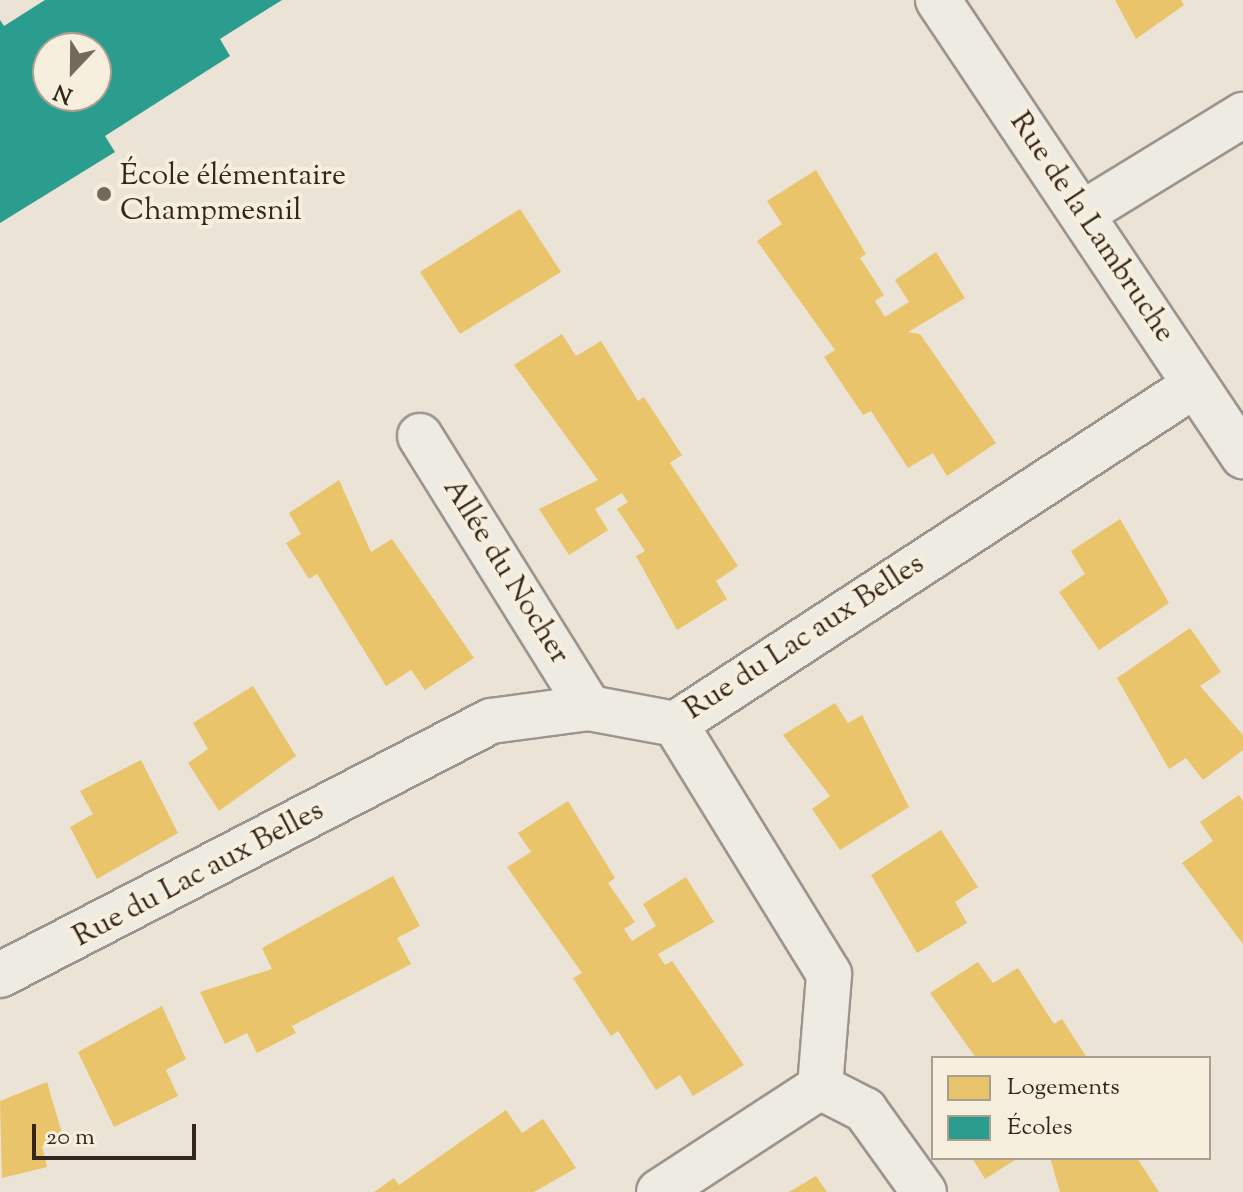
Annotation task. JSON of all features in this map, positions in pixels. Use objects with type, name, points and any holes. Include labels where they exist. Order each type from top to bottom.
[{"type":"street","name":"Rue de la Lambruche","points":[[938,0],[1243,456]]},
{"type":"street","points":[[1083,213],[1243,115]]},
{"type":"street","name":"Rue du Lac aux Belles","points":[[0,975],[491,721],[589,708],[675,724],[1195,385]]},
{"type":"street","name":"Allée du Nocher","points":[[420,436],[589,708]]},
{"type":"street","points":[[675,724],[829,974],[820,1087]]},
{"type":"street","points":[[659,1192],[820,1087]]},
{"type":"street","points":[[820,1087],[865,1110],[924,1192]]},
{"type":"building: Logements","points":[[1115,0],[1181,0],[1184,5],[1136,39]]},
{"type":"building: Logements","points":[[816,170],[866,254],[860,258],[884,295],[875,301],[885,317],[909,302],[895,280],[936,252],[965,298],[908,332],[920,334],[996,443],[947,476],[933,453],[908,468],[871,411],[863,415],[824,357],[835,350],[757,241],[782,224],[767,201]]},
{"type":"building: Logements","points":[[520,209],[561,272],[460,334],[420,272]]},
{"type":"building: Logements","points":[[562,334],[576,356],[601,341],[638,401],[644,397],[682,455],[670,463],[738,566],[716,581],[727,599],[677,630],[636,556],[645,551],[617,509],[628,502],[622,493],[595,509],[608,530],[569,555],[539,509],[598,480],[514,365]]},
{"type":"building: Logements","points":[[339,480],[371,552],[392,539],[474,658],[425,690],[411,670],[386,686],[317,574],[309,579],[286,543],[301,534],[289,513]]},
{"type":"building: Logements","points":[[1120,519],[1169,603],[1099,650],[1059,592],[1085,574],[1071,551]]},
{"type":"building: Logements","points":[[1190,628],[1221,672],[1200,686],[1243,735],[1243,750],[1203,780],[1186,758],[1169,769],[1117,678]]},
{"type":"building: Logements","points":[[253,686],[296,756],[219,811],[188,763],[208,749],[193,723]]},
{"type":"building: Logements","points":[[835,703],[848,723],[862,715],[909,807],[840,850],[812,809],[830,796],[783,735]]},
{"type":"building: Logements","points":[[141,760],[178,833],[97,879],[70,827],[93,814],[80,791]]},
{"type":"building: Logements","points":[[1239,795],[1243,801],[1243,944],[1182,863],[1213,841],[1200,822]]},
{"type":"building: Logements","points":[[568,801],[615,878],[608,883],[635,922],[624,929],[632,941],[656,926],[643,904],[686,877],[714,922],[658,954],[665,965],[672,961],[744,1065],[693,1096],[680,1075],[656,1090],[618,1031],[611,1036],[573,978],[582,973],[507,867],[531,852],[518,833]]},
{"type":"building: Logements","points":[[941,830],[978,887],[955,902],[967,923],[917,953],[871,875]]},
{"type":"building: Logements","points":[[393,876],[420,926],[397,938],[411,964],[292,1026],[296,1033],[257,1053],[247,1033],[225,1044],[200,992],[272,969],[262,948]]},
{"type":"building: Logements","points":[[978,962],[993,983],[1018,968],[1054,1024],[1062,1019],[1086,1056],[975,1056],[930,993]]},
{"type":"building: Logements","points":[[162,1006],[186,1059],[166,1070],[178,1096],[114,1127],[78,1052]]},
{"type":"building: Logements","points":[[47,1082],[64,1140],[42,1146],[47,1167],[2,1178],[0,1101]]},
{"type":"building: Logements","points":[[506,1110],[522,1133],[543,1119],[576,1168],[534,1192],[374,1192],[394,1178],[399,1185]]},
{"type":"building: Logements","points":[[973,1160],[1015,1160],[985,1179]]},
{"type":"building: Logements","points":[[1051,1160],[1138,1160],[1159,1192],[1060,1192]]},
{"type":"building: Logements","points":[[816,1176],[827,1192],[789,1192]]},
{"type":"building: Écoles","points":[[45,0],[282,0],[220,39],[230,56],[105,136],[115,152],[0,223],[0,20],[4,26]]},
{"type":"place","name":"École élémentaire Champmesnil","points":[[104,194]]}]
